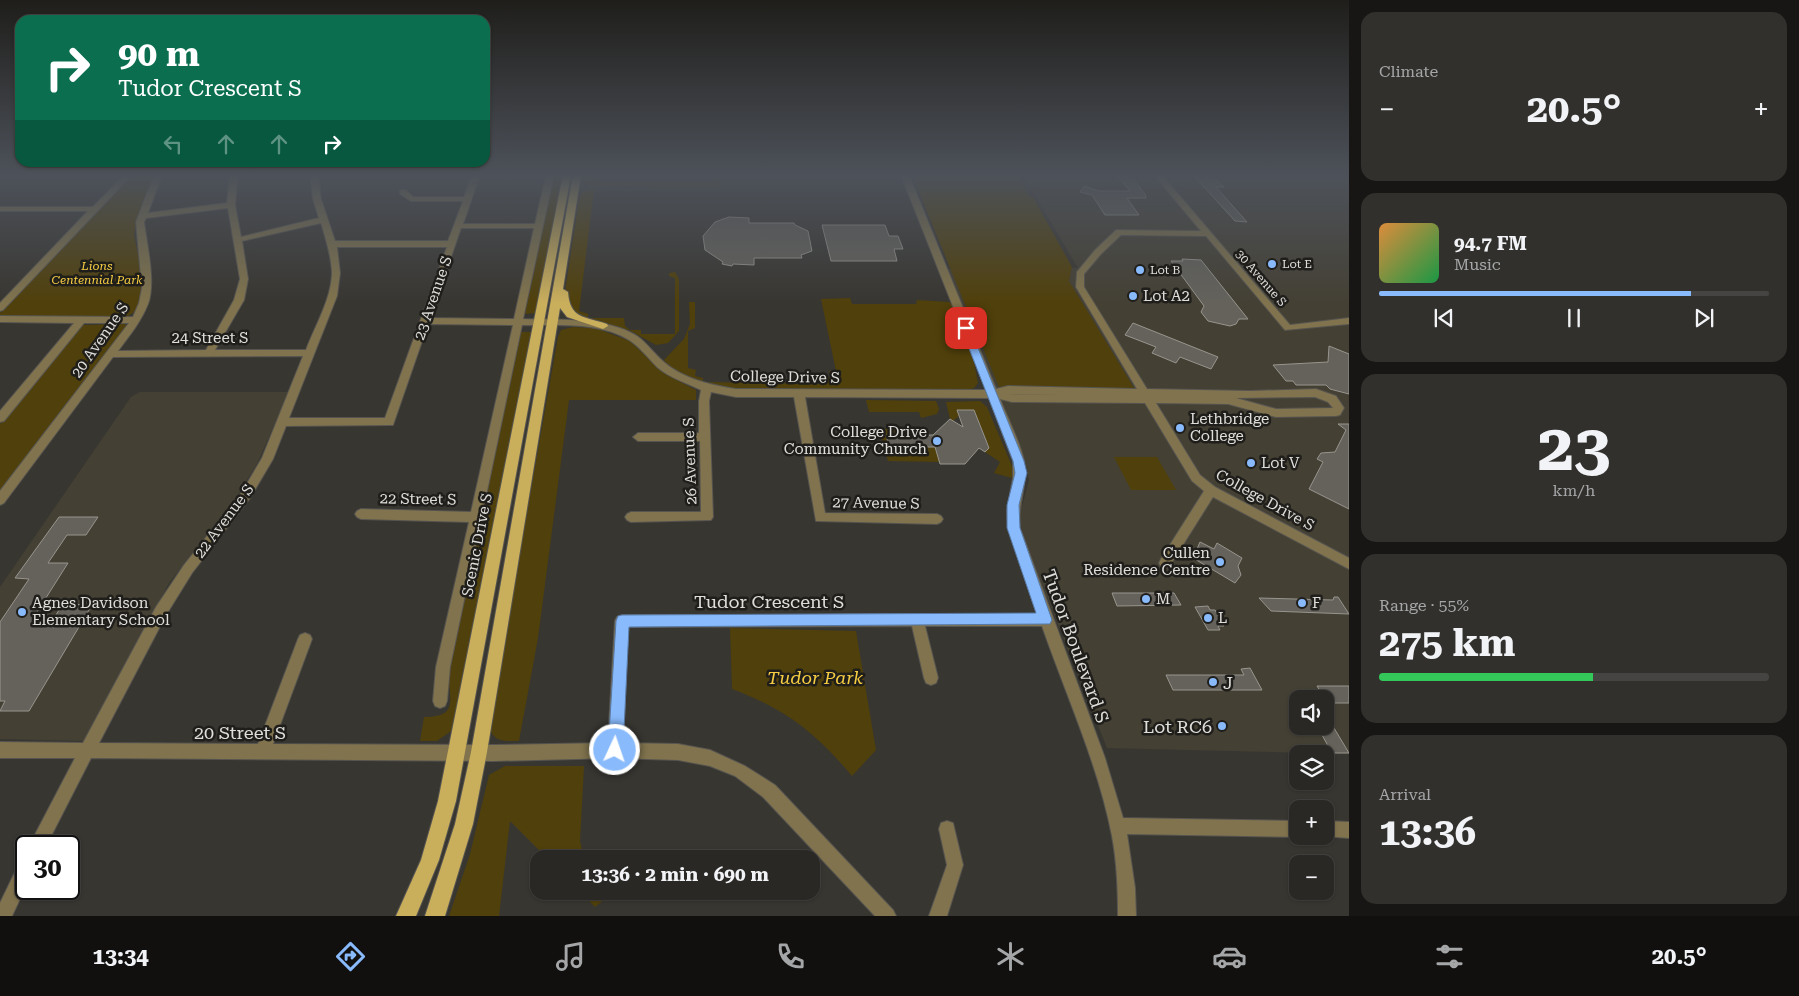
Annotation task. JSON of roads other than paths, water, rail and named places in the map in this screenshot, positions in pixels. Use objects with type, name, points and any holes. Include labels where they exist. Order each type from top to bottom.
[{"type":"main road","name":"Scenic Drive S","points":[[435,916],[464,824],[479,752],[560,218]]},
{"type":"main road","name":"Scenic Drive S","points":[[406,916],[439,833],[545,322],[567,243],[571,218]]},
{"type":"main road","points":[[567,243],[564,308],[571,315],[603,326]]},
{"type":"street","points":[[0,308],[87,218]]},
{"type":"street","name":"20 Avenue S","points":[[0,500],[136,320],[147,288],[139,229],[141,218]]},
{"type":"street","points":[[209,353],[239,300],[244,279],[233,218]]},
{"type":"street","name":"23 Avenue S","points":[[282,422],[389,422],[461,218]]},
{"type":"street","name":"Scenic Drive S","points":[[440,701],[443,667],[541,218]]},
{"type":"street","name":"Tudor Boulevard S","points":[[922,218],[1019,461],[1021,473],[1013,505],[1014,528],[1045,620],[1096,754],[1119,826],[1128,892],[1127,916]]},
{"type":"street","name":"30 Avenue S","points":[[1194,218],[1288,328],[1349,321]]},
{"type":"street","points":[[237,240],[323,220]]},
{"type":"street","name":"22 Avenue S","points":[[43,835],[161,611],[188,569],[246,494],[267,459],[310,353],[334,286],[336,262],[332,244],[323,220]]},
{"type":"street","points":[[458,226],[539,226]]},
{"type":"street","name":"College Drive S","points":[[1207,234],[1118,232],[1080,274],[1080,287],[1146,394],[1192,474],[1211,490],[1349,564]]},
{"type":"street","points":[[332,244],[452,244]]},
{"type":"street","points":[[0,319],[136,320]]},
{"type":"street","name":"20 Avenue S","points":[[0,418],[82,319]]},
{"type":"street","points":[[425,321],[545,322]]},
{"type":"street","name":"College Drive S","points":[[545,322],[603,326],[633,338],[662,366],[677,375],[707,388],[736,393],[991,394],[1012,398],[1146,394],[1250,395],[1316,393],[1332,399],[1339,408],[1336,412],[1276,413],[1235,400],[1146,394]]},
{"type":"street","name":"24 Street S","points":[[111,354],[310,353]]},
{"type":"street","name":"26 Avenue S","points":[[630,517],[707,517],[704,401],[707,388]]},
{"type":"street","name":"27 Avenue S","points":[[799,394],[820,518],[937,519]]},
{"type":"street","points":[[1250,395],[1255,407]]},
{"type":"street","points":[[638,437],[704,437]]},
{"type":"street","points":[[1165,563],[1211,490]]},
{"type":"street","name":"22 Street S","points":[[361,514],[475,517]]},
{"type":"street","points":[[916,620],[931,678]]},
{"type":"street","name":"Tudor Crescent S","points":[[615,750],[622,621],[1045,620]]},
{"type":"street","points":[[263,751],[305,639]]},
{"type":"street","name":"20 Street S","points":[[0,750],[479,752]]},
{"type":"street","points":[[479,752],[615,750],[678,752],[710,758],[740,771],[769,791],[887,916]]},
{"type":"street","points":[[1119,826],[1289,829]]},
{"type":"street","points":[[938,916],[955,865],[947,829]]},
{"type":"street","points":[[1334,829],[1349,830]]},
{"type":"street","points":[[4,916],[15,892]]},
{"type":"place","name":"Lot E","points":[[1272,264]]},
{"type":"place","name":"Lot B","points":[[1140,270]]},
{"type":"place","name":"Lot A2","points":[[1133,296]]},
{"type":"place","name":"Lethbridge College","points":[[1180,428]]},
{"type":"place","name":"College Drive Community Church","points":[[937,441]]},
{"type":"place","name":"Lot V","points":[[1251,463]]},
{"type":"place","name":"Cullen Residence Centre","points":[[1220,562]]},
{"type":"place","name":"M","points":[[1146,599]]},
{"type":"place","name":"F","points":[[1302,603]]},
{"type":"place","name":"Agnes Davidson Elementary School","points":[[22,612]]},
{"type":"place","name":"L","points":[[1208,618]]},
{"type":"place","name":"J","points":[[1213,682]]},
{"type":"place","name":"Lot RC6","points":[[1222,726]]},
{"type":"park label","name":"Lions Centennial Park","points":[[97,273]]},
{"type":"park label","name":"Tudor Park","points":[[815,677]]}]
